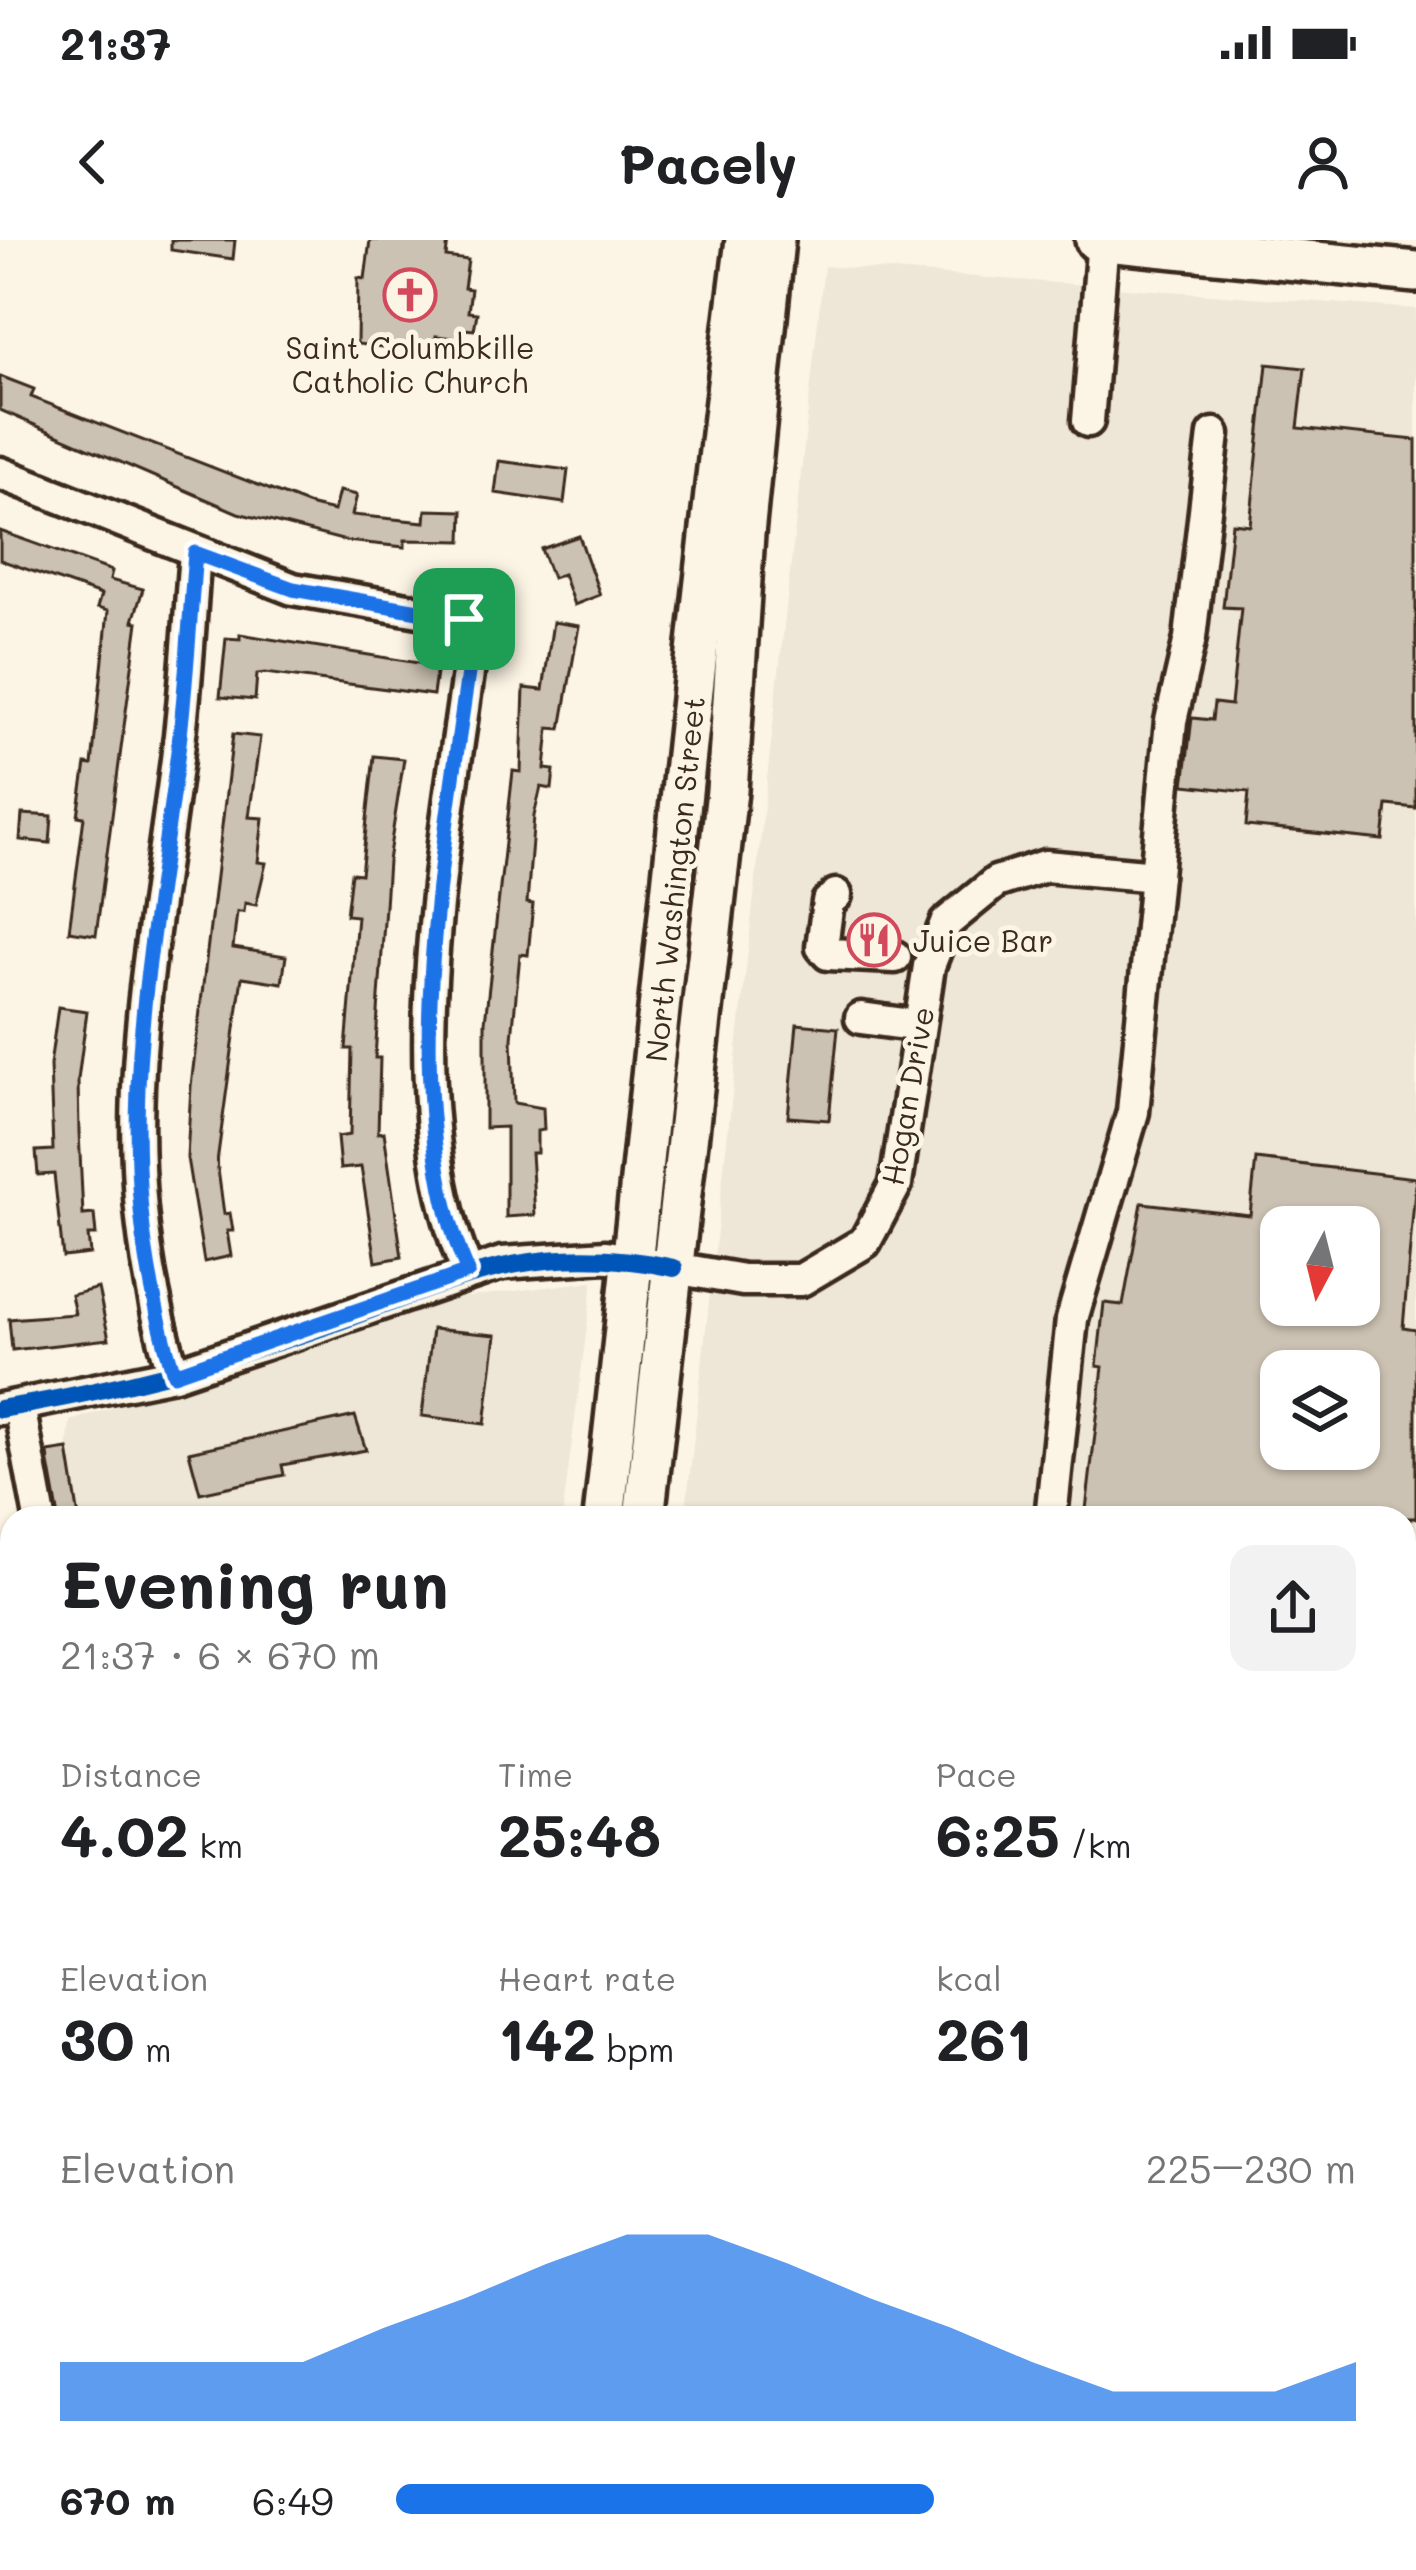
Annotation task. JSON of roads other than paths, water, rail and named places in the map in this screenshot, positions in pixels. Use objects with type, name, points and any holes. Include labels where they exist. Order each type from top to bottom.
[{"type":"main road","name":"North Washington Street","points":[[605,1506],[702,582],[746,240]]},
{"type":"main road","name":"North Washington Street","points":[[645,1506],[727,791],[744,534],[774,240]]},
{"type":"main road","points":[[1100,240],[1416,272]]},
{"type":"street","points":[[1088,421],[1100,240]]},
{"type":"street","points":[[1052,1506],[1072,1319],[1133,1112],[1171,721],[1190,638],[1214,434]]},
{"type":"street","points":[[0,472],[293,589],[475,613],[442,867],[431,1063],[444,1193],[468,1272]]},
{"type":"street","points":[[174,1374],[147,1252],[134,1154],[134,1112],[144,982],[180,734],[195,553]]},
{"type":"street","name":"Hogan Drive","points":[[10,1407],[174,1374],[468,1272],[538,1258],[634,1259],[743,1280],[801,1280],[865,1242],[896,1184],[929,966],[946,923],[996,882],[1046,866],[1156,876]]},
{"type":"street","points":[[836,895],[827,902],[822,947],[828,953],[895,957]]},
{"type":"street","points":[[861,1018],[919,1026]]},
{"type":"street","points":[[10,1407],[37,1506]]},
{"type":"place","name":"Saint Columbkille Catholic Church","points":[[410,295]]},
{"type":"place","name":"Juice Bar","points":[[874,940]]}]
